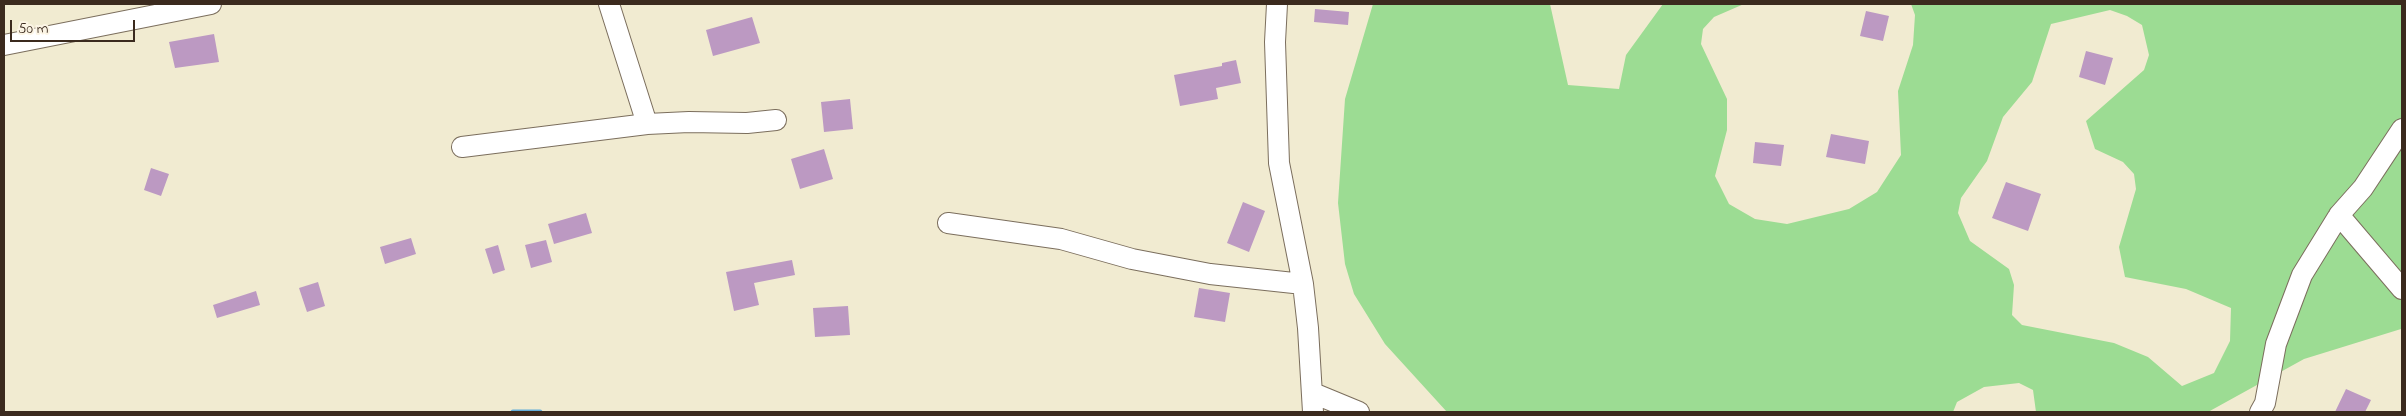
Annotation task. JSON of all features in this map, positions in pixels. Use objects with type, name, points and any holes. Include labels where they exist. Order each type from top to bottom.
[{"type":"street","points":[[4,45],[211,4]]},
{"type":"street","points":[[609,4],[648,124]]},
{"type":"street","points":[[1277,4],[1275,42],[1279,163],[1303,284],[1313,402],[1359,412]]},
{"type":"street","points":[[462,147],[648,124],[689,122],[747,123],[776,120]]},
{"type":"street","points":[[2260,412],[2265,403],[2276,344],[2302,276],[2339,215],[2363,188],[2402,129]]},
{"type":"street","points":[[2339,215],[2402,289]]},
{"type":"street","points":[[948,223],[1061,239],[1132,259],[1210,274],[1303,284]]},
{"type":"green space","points":[[1373,4],[1550,4],[1568,85],[1619,89],[1626,55],[1663,4],[1744,4],[1714,17],[1703,29],[1701,44],[1727,99],[1727,130],[1715,176],[1729,204],[1755,219],[1787,224],[1849,209],[1877,192],[1901,155],[1898,91],[1913,45],[1915,15],[1911,4],[2402,4],[2401,329],[2304,359],[2208,412],[2036,412],[2033,390],[2019,383],[1984,387],[1957,402],[1953,412],[1447,412],[1385,344],[1354,294],[1345,264],[1338,203],[1345,99]],"holes":[[[2110,10],[2127,16],[2142,25],[2149,55],[2144,70],[2086,121],[2095,149],[2123,162],[2134,174],[2136,189],[2119,247],[2125,277],[2186,289],[2231,308],[2230,341],[2214,373],[2182,386],[2148,357],[2114,343],[2022,325],[2012,315],[2014,285],[2009,269],[1970,241],[1958,213],[1961,198],[1987,161],[2003,117],[2032,82],[2051,24]]]},
{"type":"building","points":[[1315,9],[1349,12],[1348,25],[1314,22]]},
{"type":"building","points":[[1866,11],[1889,16],[1883,41],[1860,36]]},
{"type":"building","points":[[752,17],[760,43],[713,56],[706,30]]},
{"type":"building","points":[[214,34],[219,62],[175,68],[169,42]]},
{"type":"building","points":[[2086,51],[2113,58],[2105,85],[2079,77]]},
{"type":"building","points":[[1236,60],[1241,83],[1216,88],[1218,99],[1180,106],[1174,75],[1222,66],[1222,63]]},
{"type":"building","points":[[850,99],[853,129],[824,132],[821,102]]},
{"type":"building","points":[[1831,134],[1869,141],[1865,164],[1826,157]]},
{"type":"building","points":[[1755,142],[1784,145],[1781,166],[1753,163]]},
{"type":"building","points":[[824,149],[833,179],[800,189],[791,159]]},
{"type":"building","points":[[151,168],[169,174],[161,196],[144,190]]},
{"type":"building","points":[[2006,182],[2041,194],[2028,231],[1992,218]]},
{"type":"building","points":[[1243,202],[1265,211],[1249,252],[1227,243]]},
{"type":"building","points":[[586,213],[592,233],[554,244],[548,224]]},
{"type":"building","points":[[411,238],[416,254],[385,264],[380,247]]},
{"type":"building","points":[[546,240],[552,262],[531,268],[525,245]]},
{"type":"building","points":[[498,245],[505,270],[493,274],[485,249]]},
{"type":"building","points":[[792,260],[795,275],[754,283],[759,305],[734,311],[726,272]]},
{"type":"building","points":[[318,282],[325,306],[307,312],[299,288]]},
{"type":"building","points":[[1199,288],[1230,293],[1225,322],[1194,317]]},
{"type":"building","points":[[256,291],[260,305],[217,318],[213,305]]},
{"type":"building","points":[[848,306],[850,335],[815,337],[813,308]]},
{"type":"building","points":[[2346,389],[2371,400],[2365,412],[2335,412]]},
{"type":"waterway","points":[[513,412],[540,412]]}]
